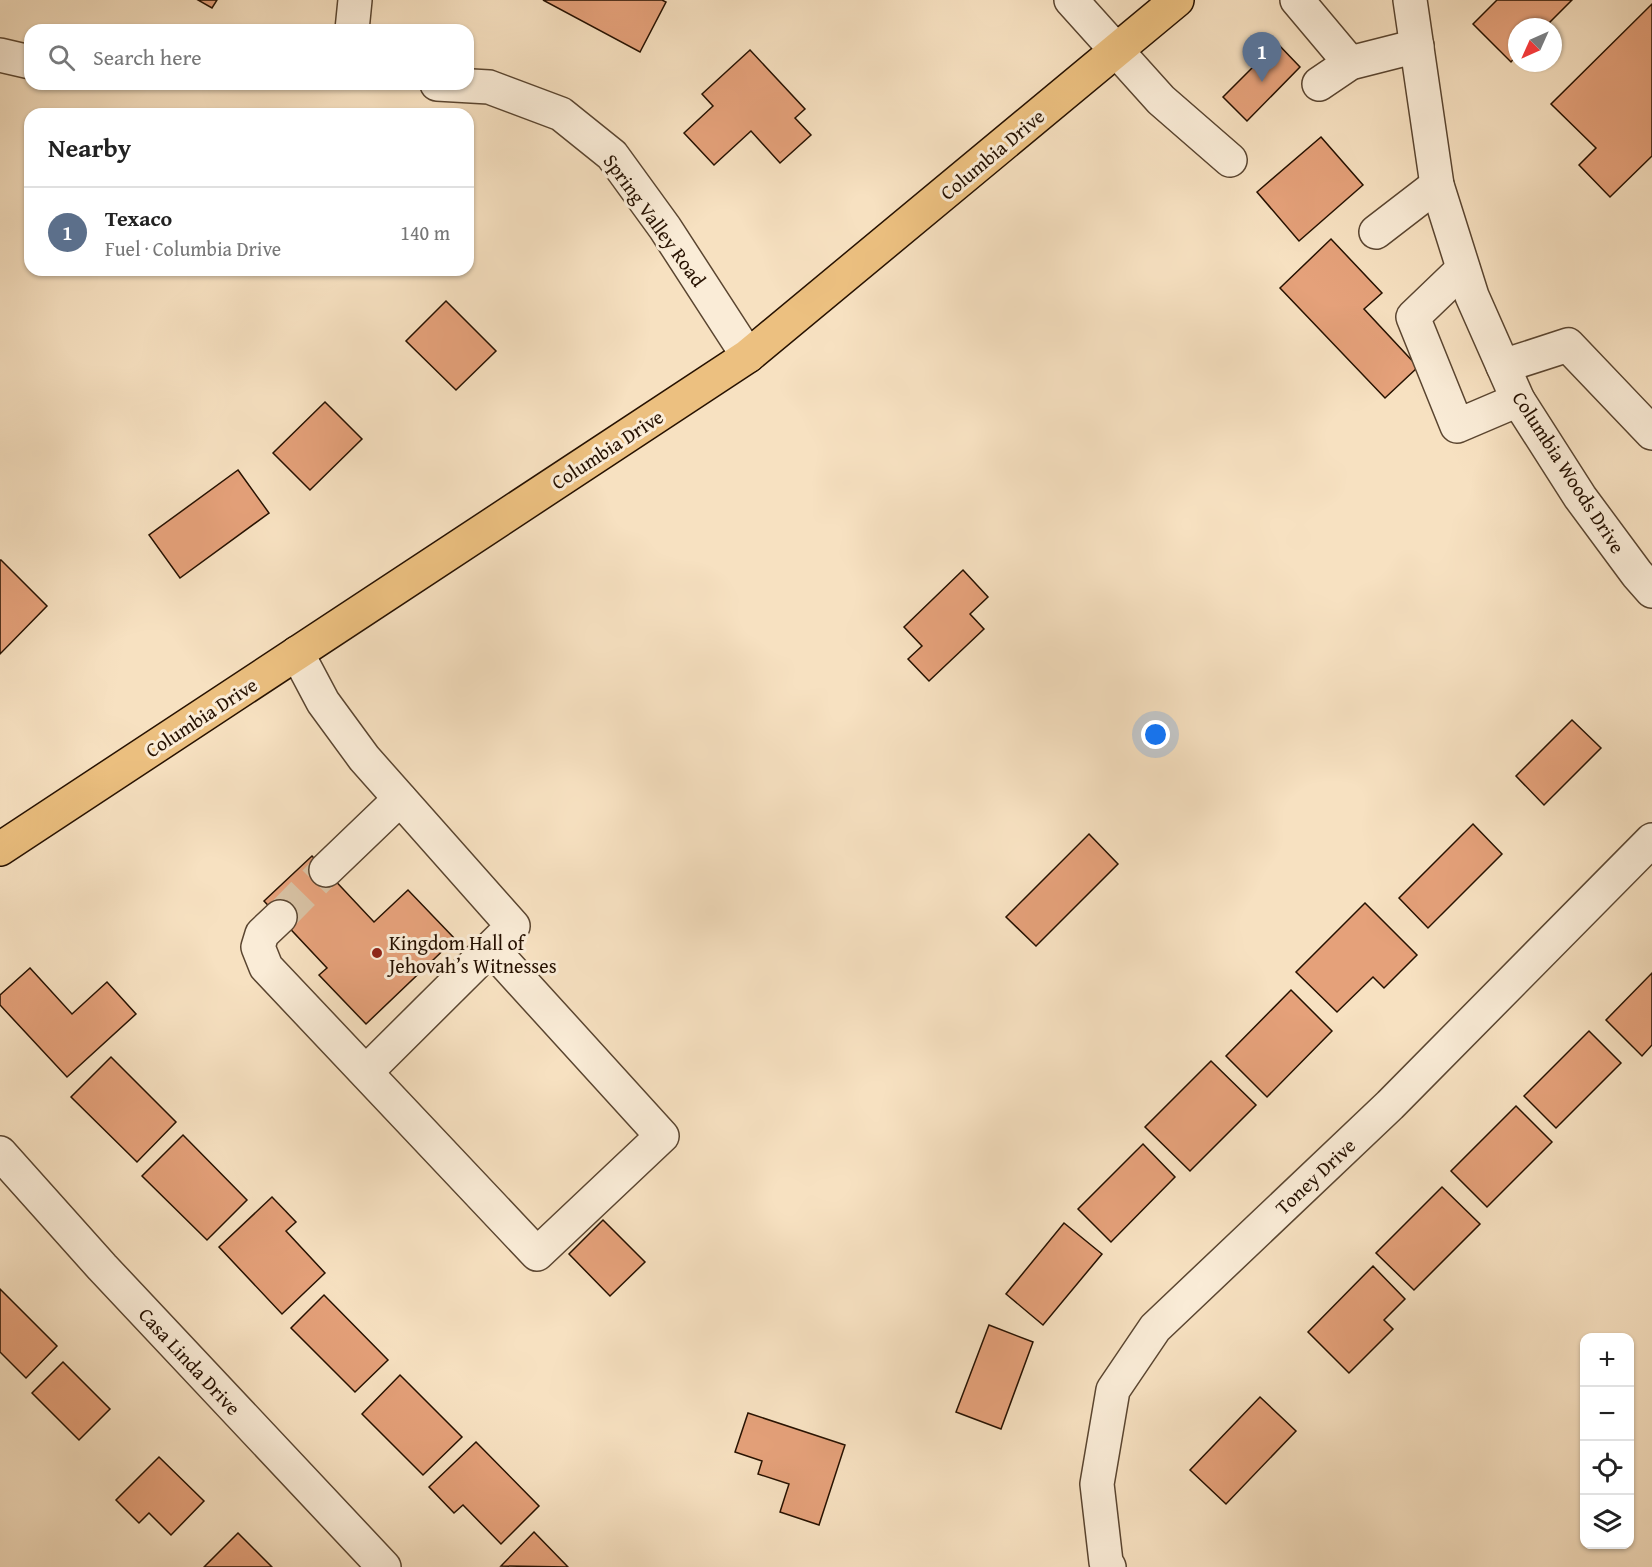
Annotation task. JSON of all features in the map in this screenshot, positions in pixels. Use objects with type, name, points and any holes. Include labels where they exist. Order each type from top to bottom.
[{"type":"main road","name":"Columbia Drive","points":[[0,849],[748,356],[1178,0]]},
{"type":"street","points":[[353,24],[355,0]]},
{"type":"street","points":[[1071,0],[1161,100],[1230,160]]},
{"type":"street","points":[[1298,0],[1350,63]]},
{"type":"street","name":"Columbia Woods Drive","points":[[1410,0],[1437,185],[1472,296],[1518,400],[1580,497],[1652,591]]},
{"type":"street","points":[[1319,84],[1350,63],[1417,46]]},
{"type":"street","points":[[0,55],[24,61]]},
{"type":"street","name":"Spring Valley Road","points":[[474,86],[489,87],[561,114],[612,155],[665,228],[748,356]]},
{"type":"street","points":[[1376,232],[1437,185]]},
{"type":"street","points":[[1463,270],[1413,317],[1457,426],[1518,400]]},
{"type":"street","points":[[1503,366],[1568,345],[1652,433]]},
{"type":"street","points":[[297,653],[323,702],[364,758],[513,926],[366,1072]]},
{"type":"street","points":[[326,870],[400,799]]},
{"type":"street","name":"Toney Drive","points":[[1108,1567],[1096,1484],[1113,1390],[1155,1328],[1390,1105],[1652,840]]},
{"type":"street","points":[[280,917],[262,934],[258,947],[266,967],[537,1254],[662,1136],[491,948]]},
{"type":"street","name":"Casa Linda Drive","points":[[0,1153],[102,1267],[384,1567]]},
{"type":"building","points":[[198,0],[217,0],[212,8]]},
{"type":"building","points":[[543,0],[662,0],[666,2],[640,52]]},
{"type":"building","points":[[1497,0],[1572,0],[1554,18],[1508,18],[1508,59],[1473,24]]},
{"type":"building","points":[[1652,4],[1652,156],[1610,197],[1579,165],[1596,148],[1551,104]]},
{"type":"building","points":[[1277,43],[1300,67],[1247,121],[1223,97]]},
{"type":"building","points":[[750,50],[805,109],[795,118],[811,135],[780,163],[751,131],[714,165],[684,133],[713,106],[702,94]]},
{"type":"building","points":[[1321,137],[1363,185],[1299,241],[1257,192]]},
{"type":"building","points":[[1331,239],[1382,293],[1364,309],[1418,367],[1385,398],[1280,288]]},
{"type":"building","points":[[446,301],[496,351],[456,390],[406,341]]},
{"type":"building","points":[[325,402],[362,439],[310,490],[273,453]]},
{"type":"building","points":[[238,470],[269,513],[180,578],[149,535]]},
{"type":"building","points":[[0,560],[47,606],[0,654]]},
{"type":"building","points":[[963,570],[988,597],[970,614],[984,629],[929,681],[908,659],[922,646],[904,627]]},
{"type":"building","points":[[1572,720],[1601,748],[1544,805],[1516,776]]},
{"type":"building","points":[[1473,824],[1502,854],[1428,928],[1399,898]]},
{"type":"building","points":[[1089,834],[1118,864],[1036,946],[1006,917]]},
{"type":"building","name":"Kingdom Hall of Jehovah’s Witnesses","points":[[312,856],[374,922],[408,890],[455,939],[366,1024],[319,975],[327,968],[264,901]]},
{"type":"building","points":[[1365,903],[1417,955],[1384,988],[1373,977],[1337,1012],[1296,972]]},
{"type":"building","points":[[30,968],[72,1014],[107,982],[136,1014],[67,1077],[0,1005],[0,995]]},
{"type":"building","points":[[1652,973],[1652,1045],[1642,1056],[1606,1020]]},
{"type":"building","points":[[1291,990],[1332,1031],[1267,1097],[1226,1056]]},
{"type":"building","points":[[1589,1031],[1621,1063],[1556,1128],[1524,1096]]},
{"type":"building","points":[[111,1057],[176,1122],[137,1162],[71,1097]]},
{"type":"building","points":[[1211,1061],[1256,1105],[1190,1171],[1145,1127]]},
{"type":"building","points":[[1516,1106],[1552,1142],[1487,1207],[1451,1171]]},
{"type":"building","points":[[183,1135],[247,1200],[207,1240],[142,1176]]},
{"type":"building","points":[[1143,1144],[1175,1177],[1111,1242],[1078,1209]]},
{"type":"building","points":[[1442,1187],[1480,1224],[1414,1290],[1376,1253]]},
{"type":"building","points":[[272,1197],[296,1222],[286,1231],[325,1273],[282,1314],[219,1247]]},
{"type":"building","points":[[603,1220],[645,1262],[610,1296],[569,1254]]},
{"type":"building","points":[[1064,1223],[1102,1254],[1043,1325],[1006,1294]]},
{"type":"building","points":[[1373,1266],[1405,1299],[1384,1320],[1393,1329],[1349,1373],[1308,1332]]},
{"type":"building","points":[[0,1289],[57,1346],[26,1378],[0,1352]]},
{"type":"building","points":[[324,1295],[388,1360],[355,1392],[291,1328]]},
{"type":"building","points":[[989,1325],[1033,1342],[1001,1429],[956,1412]]},
{"type":"building","points":[[63,1362],[110,1409],[79,1440],[32,1393]]},
{"type":"building","points":[[400,1375],[462,1437],[423,1475],[362,1414]]},
{"type":"building","points":[[1260,1397],[1296,1431],[1226,1504],[1190,1470]]},
{"type":"building","points":[[748,1413],[845,1445],[819,1525],[780,1512],[789,1484],[758,1474],[762,1461],[735,1452]]},
{"type":"building","points":[[476,1442],[539,1506],[501,1544],[463,1505],[454,1513],[429,1487]]},
{"type":"building","points":[[159,1457],[204,1501],[171,1535],[149,1513],[139,1523],[116,1500]]},
{"type":"building","points":[[534,1532],[568,1567],[501,1566]]},
{"type":"building","points":[[238,1533],[272,1567],[204,1567]]},
{"type":"tunnel","points":[[280,917],[326,870]]},
{"type":"place","name":"Texaco","points":[[1262,82]]},
{"type":"place","name":"Kingdom Hall of Jehovah’s Witnesses","points":[[377,953]]}]
